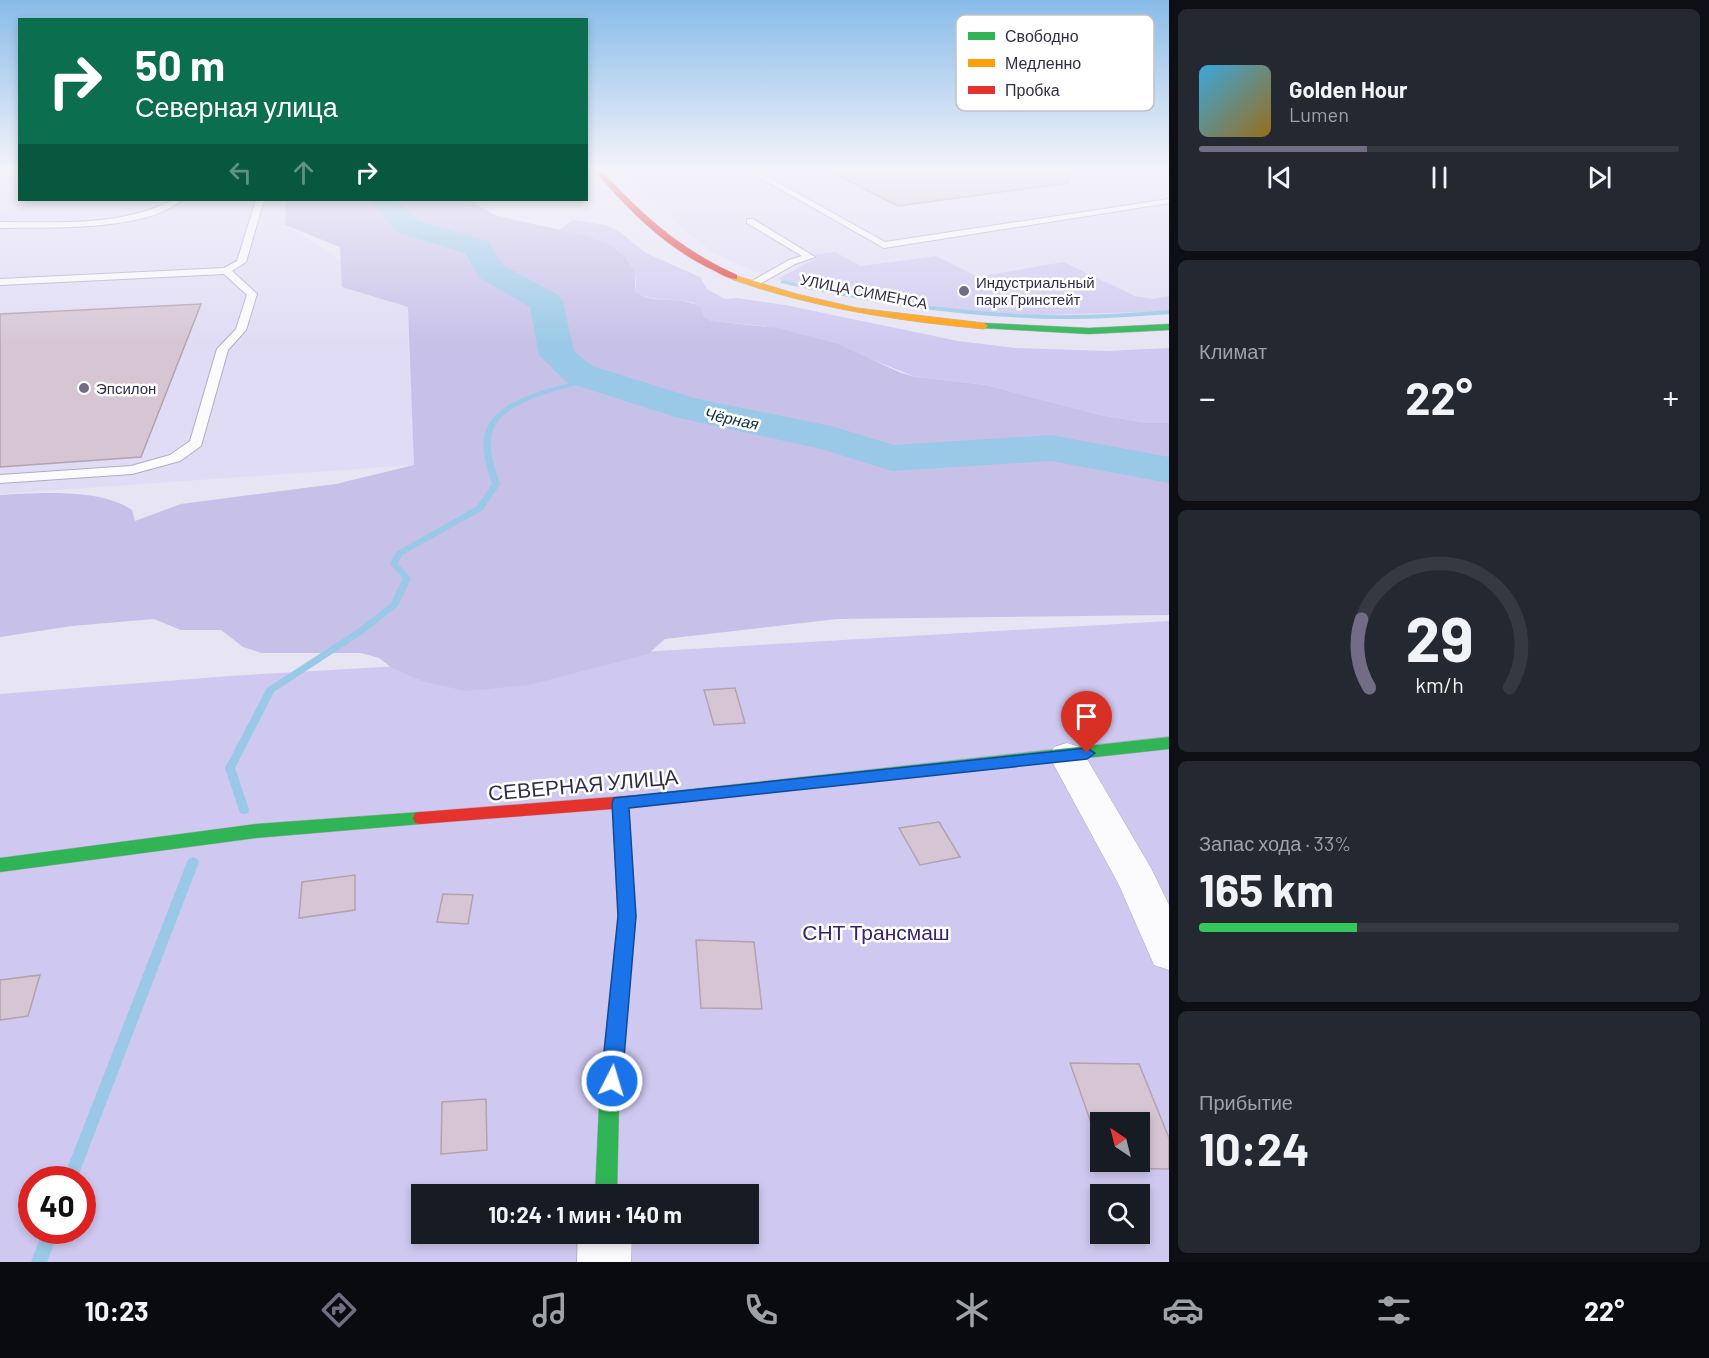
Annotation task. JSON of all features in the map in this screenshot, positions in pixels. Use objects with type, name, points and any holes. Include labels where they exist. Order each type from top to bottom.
[{"type":"street","name":"УЛИЦА СИМЕНСА","points":[[651,227],[685,253],[755,283],[839,305],[977,327],[1062,332],[1169,327]]},
{"type":"street","name":"СЕВЕРНАЯ УЛИЦА","points":[[0,865],[256,831],[620,803],[1067,756],[1169,743]]},
{"type":"street","points":[[1067,756],[1137,880],[1169,951]]},
{"type":"street","points":[[606,1184],[609,1105],[627,916],[620,803]]},
{"type":"street","points":[[604,1262],[605,1244]]},
{"type":"lane","points":[[0,282],[226,271],[241,262],[252,227]]},
{"type":"lane","points":[[755,283],[792,262],[810,257],[760,227]]},
{"type":"lane","points":[[852,227],[884,245],[1001,227]]},
{"type":"lane","points":[[0,478],[132,470],[176,458],[196,443],[223,349],[241,330],[252,294],[226,271]]},
{"type":"shaded area","points":[[0,227],[288,227],[326,250],[408,307],[414,465],[0,494]]},
{"type":"shaded area","points":[[290,227],[547,227],[588,236],[612,246],[626,257],[635,271],[635,291],[649,298],[692,303],[700,307],[704,317],[712,321],[777,328],[838,344],[901,373],[916,377],[986,385],[1100,415],[1146,423],[1169,423],[1169,615],[837,619],[665,639],[648,654],[529,685],[466,691],[425,682],[392,668],[379,658],[361,653],[262,653],[243,647],[221,630],[181,630],[154,619],[72,626],[0,637],[0,495],[68,494],[103,498],[132,510],[135,521],[181,504],[336,484],[414,465],[408,307],[342,287],[340,247]]},
{"type":"shaded area","points":[[681,227],[1169,227],[1169,315],[1044,319],[962,313],[774,280],[715,254]]},
{"type":"green space","points":[[563,227],[610,227],[620,232],[646,253],[700,277],[707,289],[725,299],[737,298],[785,305],[958,341],[1015,348],[1107,351],[1169,348],[1169,423],[1146,423],[1100,415],[986,385],[916,377],[858,354],[763,326],[712,321],[704,317],[694,303],[647,297],[640,294],[635,291],[636,276],[631,264],[623,254],[599,241],[559,230]]},
{"type":"green space","points":[[835,252],[861,266],[936,256],[978,277],[1063,262],[1135,296],[1153,299],[1169,296],[1169,311],[1039,315],[960,310],[778,279],[816,258],[811,255]]},
{"type":"green space","name":"СНТ Трансмаш","points":[[1169,621],[1169,1262],[0,1262],[0,694],[230,676]]},
{"type":"building","name":"Эпсилон","points":[[201,304],[141,457],[0,467],[0,314]]},
{"type":"building","points":[[735,688],[745,723],[714,725],[704,690]]},
{"type":"building","points":[[939,822],[960,857],[920,865],[899,828]]},
{"type":"building","points":[[355,875],[355,910],[299,918],[302,882]]},
{"type":"building","points":[[443,894],[473,895],[468,924],[437,922]]},
{"type":"building","points":[[696,940],[754,942],[762,1009],[701,1008]]},
{"type":"building","points":[[40,975],[28,1016],[0,1020],[0,980]]},
{"type":"building","points":[[1070,1063],[1139,1064],[1169,1138],[1169,1169],[1150,1169],[1150,1112],[1090,1112],[1090,1120]]},
{"type":"building","points":[[486,1099],[487,1150],[441,1154],[442,1102]]},
{"type":"waterway","name":"Чёрная","points":[[409,227],[477,247],[491,271],[546,302],[557,355],[579,374],[689,409],[831,439],[892,458],[1051,448],[1169,470]]},
{"type":"waterway","points":[[783,282],[879,300],[975,313],[1072,317],[1169,312]]},
{"type":"waterway","points":[[244,810],[230,768],[270,690],[361,631],[395,604],[407,578],[394,564],[399,554],[480,508],[496,484],[488,456],[487,442],[490,428],[497,418],[521,401],[594,379]]},
{"type":"waterway","points":[[75,1166],[193,862]]},
{"type":"waterway","points":[[39,1262],[46,1244]]},
{"type":"traffic: fast","points":[[984,326],[1089,331],[1169,327]]},
{"type":"traffic: fast","points":[[638,801],[1169,743]]},
{"type":"traffic: fast","points":[[606,1184],[609,1105],[627,917],[620,803]]},
{"type":"traffic: fast","points":[[0,865],[256,831],[421,818]]},
{"type":"traffic: slow","points":[[734,277],[825,304],[921,320],[984,326]]},
{"type":"traffic: jam","points":[[653,227],[693,256],[734,277]]},
{"type":"traffic: jam","points":[[421,818],[638,801]]},
{"type":"place","name":"Индустриальный парк Гринстейт","points":[[964,291]]},
{"type":"place","name":"Эпсилон","points":[[84,388]]},
{"type":"route","points":[[612,1081],[627,916],[620,803],[1087,753]]}]
